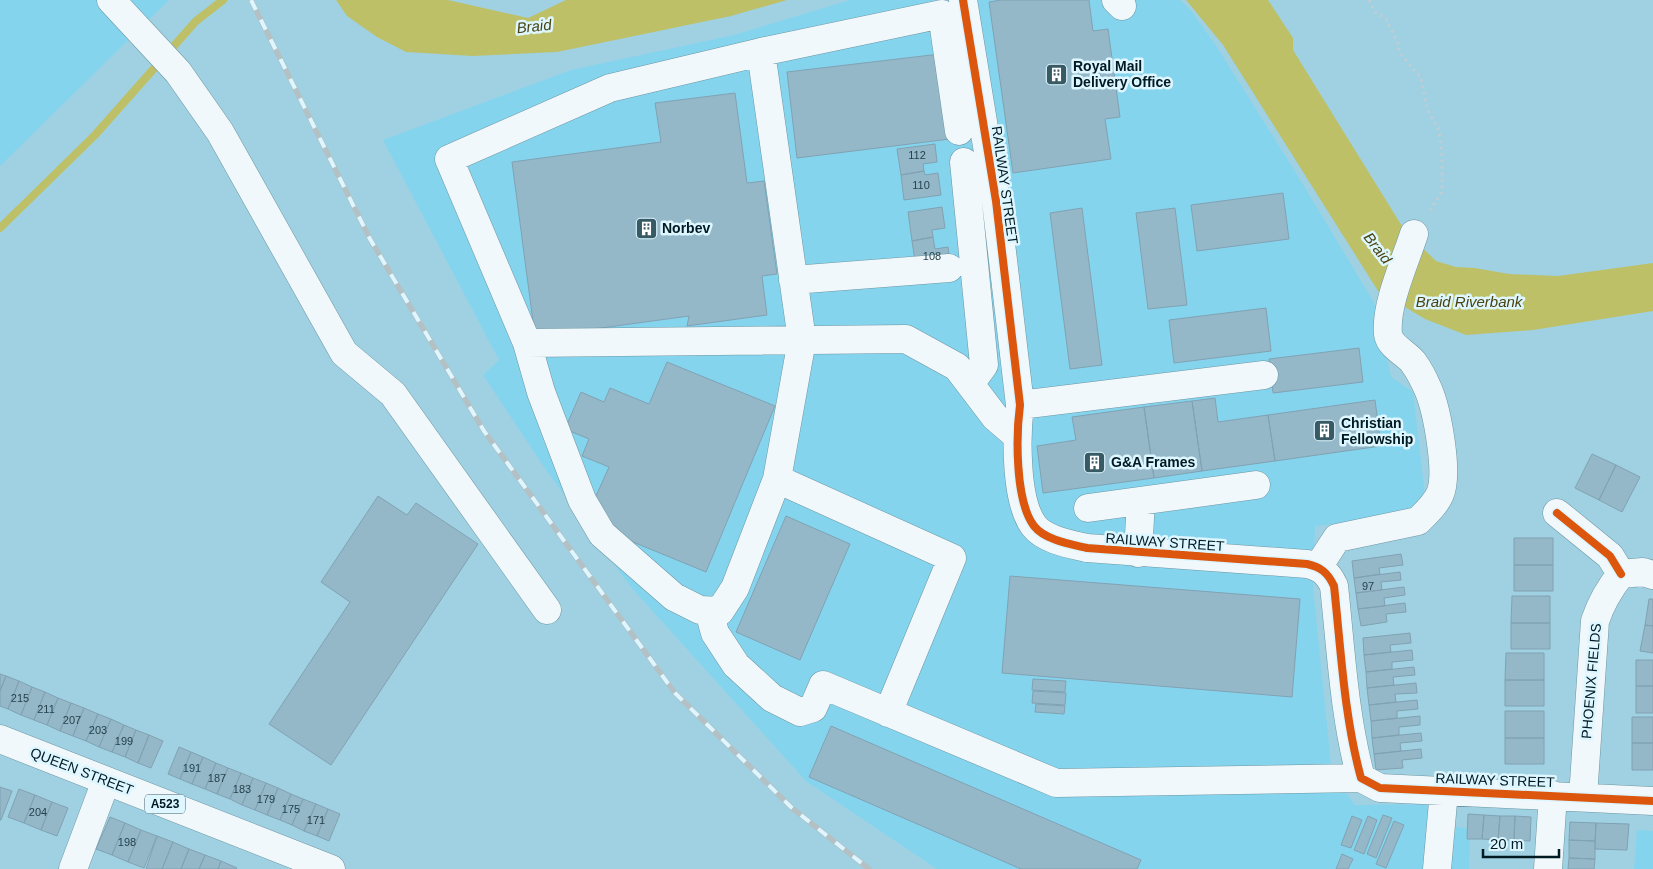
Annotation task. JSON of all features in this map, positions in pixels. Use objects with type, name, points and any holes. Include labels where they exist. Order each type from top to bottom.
[{"type":"street","points":[[111,0],[178,72],[220,132],[344,353],[392,394],[547,610]]},
{"type":"street","name":"RAILWAY STREET","points":[[963,0],[996,201],[1020,405],[1016,435],[1024,507],[1035,527],[1056,540],[1087,548],[1318,567]]},
{"type":"street","points":[[760,52],[802,340],[777,479],[735,588],[720,611],[700,610],[674,597],[602,534],[582,500],[540,392],[527,343],[449,159],[610,88],[760,52],[942,14],[959,131]]},
{"type":"street","points":[[964,162],[984,365],[970,384]]},
{"type":"street","points":[[710,611],[715,633],[736,665],[772,698],[800,712],[813,708],[823,685],[1056,783],[1361,778],[1346,704],[1334,586],[1329,575],[1318,567],[1337,538],[1418,522],[1440,494],[1443,476],[1434,409],[1428,389],[1412,361],[1392,343],[1388,336],[1388,318],[1414,234]]},
{"type":"street","points":[[793,280],[949,268]]},
{"type":"street","points":[[527,343],[906,339],[957,367],[995,417],[1016,435]]},
{"type":"street","points":[[1020,405],[1264,375]]},
{"type":"street","points":[[777,479],[952,558],[888,713]]},
{"type":"street","points":[[1088,508],[1256,485]]},
{"type":"street","points":[[1138,553],[1141,501]]},
{"type":"street","points":[[1557,513],[1610,556],[1621,574],[1643,572],[1653,575]]},
{"type":"street","name":"PHOENIX FIELDS","points":[[1583,797],[1595,621],[1609,589],[1621,574]]},
{"type":"street","name":"QUEEN STREET","points":[[0,739],[331,869]]},
{"type":"street","name":"RAILWAY STREET","points":[[1361,778],[1380,788],[1653,801]]},
{"type":"street","points":[[73,869],[106,780]]},
{"type":"street","points":[[1437,869],[1444,790]]},
{"type":"street","points":[[1548,869],[1553,795]]},
{"type":"path","points":[[1369,0],[1375,12],[1386,19],[1398,44],[1399,52],[1421,78],[1427,109],[1439,130],[1442,156],[1442,192],[1414,234]]},
{"type":"shaded area","points":[[0,0],[169,0],[0,166]]},
{"type":"shaded area","points":[[850,0],[1180,0],[1192,12],[1217,47],[1376,306],[1391,377],[1413,392],[1425,495],[1409,516],[1315,526],[1313,588],[1332,774],[1355,805],[1452,804],[1456,827],[1470,829],[1469,869],[937,869],[806,781],[630,586],[542,464],[483,375],[499,360],[383,140],[571,70],[734,35]]},
{"type":"shaded area","points":[[1637,830],[1653,831],[1653,869],[1634,869]]},
{"type":"water","name":"Braid","points":[[336,0],[448,0],[528,18],[566,0],[787,0],[731,16],[557,52],[473,56],[406,52],[377,37],[347,16]]},
{"type":"water","name":"Braid Riverbank","points":[[1186,0],[1268,0],[1293,38],[1293,50],[1405,231],[1436,261],[1456,267],[1509,274],[1558,276],[1653,263],[1653,311],[1533,330],[1466,335],[1425,319],[1378,291],[1223,45]]},
{"type":"building","name":"Royal Mail Delivery Office","points":[[1001,0],[1089,0],[1093,31],[1108,29],[1120,117],[1105,119],[1111,159],[1013,173],[989,2]]},
{"type":"building","points":[[940,54],[950,139],[797,158],[787,72]]},
{"type":"building","name":"Norbev","points":[[735,93],[747,183],[764,181],[777,274],[762,276],[767,315],[687,326],[689,316],[535,337],[512,162],[661,142],[655,103]]},
{"type":"building","points":[[935,144],[937,162],[923,164],[924,171],[901,175],[897,149]]},
{"type":"building","points":[[924,171],[925,175],[938,173],[941,195],[904,200],[901,175]]},
{"type":"building","points":[[1283,193],[1289,239],[1197,251],[1191,205]]},
{"type":"building","points":[[942,207],[945,228],[932,230],[933,237],[912,241],[908,212]]},
{"type":"building","points":[[1082,208],[1102,365],[1070,369],[1050,213]]},
{"type":"building","points":[[1175,208],[1187,305],[1148,309],[1136,213]]},
{"type":"building","points":[[933,237],[935,249],[948,247],[950,263],[916,268],[912,241]]},
{"type":"building","points":[[1266,308],[1271,351],[1174,363],[1169,320]]},
{"type":"building","points":[[1359,348],[1363,382],[1273,393],[1269,359]]},
{"type":"building","points":[[667,362],[775,406],[706,572],[616,535],[596,496],[609,467],[582,456],[589,439],[565,429],[581,392],[604,402],[610,388],[649,404]]},
{"type":"building","points":[[1215,398],[1218,422],[1268,415],[1275,461],[1202,471],[1192,401]]},
{"type":"building","name":"Christian Fellowship","points":[[1375,400],[1381,446],[1275,461],[1268,415]]},
{"type":"building","points":[[1192,401],[1202,471],[1154,478],[1144,407]]},
{"type":"building","name":"G&A Frames","points":[[1144,407],[1154,478],[1043,493],[1037,446],[1076,440],[1072,417]]},
{"type":"building","points":[[1592,454],[1616,465],[1599,500],[1575,488]]},
{"type":"building","points":[[1616,465],[1640,477],[1622,512],[1599,500]]},
{"type":"building","points":[[378,496],[407,515],[416,503],[478,544],[331,765],[269,724],[350,602],[321,582]]},
{"type":"building","points":[[786,516],[850,544],[800,660],[736,632]]},
{"type":"building","points":[[1514,538],[1553,538],[1553,565],[1514,565]]},
{"type":"building","points":[[1401,554],[1403,565],[1379,568],[1380,574],[1354,578],[1352,561]]},
{"type":"building","points":[[1514,565],[1553,565],[1553,591],[1514,591]]},
{"type":"building","points":[[1400,572],[1401,580],[1381,582],[1382,590],[1356,593],[1354,578]]},
{"type":"building","points":[[1010,576],[1300,599],[1292,697],[1002,673]]},
{"type":"building","points":[[1404,587],[1405,595],[1384,598],[1385,606],[1358,609],[1356,593]]},
{"type":"building","points":[[1512,596],[1550,596],[1550,623],[1511,623]]},
{"type":"building","points":[[1649,599],[1653,599],[1653,626],[1645,625]]},
{"type":"building","points":[[1405,603],[1406,612],[1386,614],[1387,622],[1361,626],[1358,609]]},
{"type":"building","points":[[1511,623],[1550,623],[1550,649],[1511,649]]},
{"type":"building","points":[[1645,625],[1653,626],[1653,653],[1640,651]]},
{"type":"building","points":[[1410,633],[1411,643],[1390,645],[1391,652],[1364,655],[1363,638]]},
{"type":"building","points":[[1412,650],[1413,660],[1392,662],[1392,669],[1366,672],[1364,655]]},
{"type":"building","points":[[1506,653],[1544,653],[1544,680],[1505,680]]},
{"type":"building","points":[[1636,660],[1653,660],[1653,686],[1636,686]]},
{"type":"building","points":[[1414,667],[1415,675],[1393,677],[1394,685],[1367,688],[1366,672]]},
{"type":"building","points":[[0,674],[6,676],[0,691]]},
{"type":"building","points":[[6,676],[19,681],[8,709],[0,706],[0,691]]},
{"type":"building","points":[[1033,679],[1066,681],[1065,692],[1032,690]]},
{"type":"building","points":[[1505,680],[1544,680],[1544,706],[1505,706]]},
{"type":"building","points":[[19,681],[32,687],[21,715],[8,709]]},
{"type":"building","points":[[1416,683],[1417,693],[1395,694],[1396,702],[1369,705],[1367,688]]},
{"type":"building","points":[[1636,686],[1653,686],[1653,713],[1636,713]]},
{"type":"building","points":[[32,687],[45,692],[34,720],[21,715]]},
{"type":"building","points":[[1033,691],[1066,693],[1065,705],[1032,703]]},
{"type":"building","points":[[45,692],[58,698],[47,725],[34,720]]},
{"type":"building","points":[[58,698],[71,703],[60,731],[47,725]]},
{"type":"building","points":[[1417,700],[1418,709],[1397,711],[1397,718],[1371,721],[1369,705]]},
{"type":"building","points":[[71,703],[84,708],[73,736],[60,731]]},
{"type":"building","points":[[1036,704],[1065,706],[1064,714],[1035,712]]},
{"type":"building","points":[[84,708],[98,714],[86,741],[73,736]]},
{"type":"building","points":[[1505,711],[1544,711],[1544,738],[1505,738]]},
{"type":"building","points":[[98,714],[111,719],[99,747],[86,741]]},
{"type":"building","points":[[1420,716],[1420,725],[1399,727],[1399,735],[1372,738],[1371,721]]},
{"type":"building","points":[[1632,717],[1653,717],[1653,743],[1632,743]]},
{"type":"building","points":[[111,719],[124,725],[112,752],[99,747]]},
{"type":"building","points":[[124,725],[136,730],[125,757],[112,752]]},
{"type":"building","points":[[831,726],[1141,860],[1137,869],[1021,869],[809,777]]},
{"type":"building","points":[[136,730],[149,735],[138,763],[125,757]]},
{"type":"building","points":[[1421,733],[1422,741],[1400,743],[1401,751],[1374,754],[1372,738]]},
{"type":"building","points":[[149,735],[163,741],[151,768],[138,763]]},
{"type":"building","points":[[1505,738],[1544,738],[1544,764],[1505,764]]},
{"type":"building","points":[[1632,743],[1653,743],[1653,770],[1632,770]]},
{"type":"building","points":[[179,747],[191,752],[180,779],[168,774]]},
{"type":"building","points":[[1421,749],[1422,758],[1402,760],[1403,768],[1376,770],[1374,754]]},
{"type":"building","points":[[191,752],[203,757],[192,784],[180,779]]},
{"type":"building","points":[[203,757],[216,763],[205,789],[192,784]]},
{"type":"building","points":[[216,763],[228,768],[217,794],[205,789]]},
{"type":"building","points":[[228,768],[241,773],[230,799],[217,794]]},
{"type":"building","points":[[241,773],[253,778],[242,805],[230,799]]},
{"type":"building","points":[[253,778],[266,783],[255,810],[242,805]]},
{"type":"building","points":[[266,783],[278,788],[267,815],[255,810]]},
{"type":"building","points":[[0,787],[12,791],[1,820],[0,820]]},
{"type":"building","points":[[278,788],[291,794],[280,820],[267,815]]},
{"type":"building","points":[[19,789],[35,795],[24,823],[8,817]]},
{"type":"building","points":[[291,794],[303,799],[292,825],[280,820]]},
{"type":"building","points":[[35,795],[52,802],[41,830],[24,823]]},
{"type":"building","points":[[303,799],[316,804],[304,831],[292,825]]},
{"type":"building","points":[[52,802],[68,808],[57,836],[41,830]]},
{"type":"building","points":[[316,804],[328,809],[317,836],[304,831]]},
{"type":"building","points":[[328,809],[340,814],[329,841],[317,836]]},
{"type":"building","points":[[1468,814],[1484,815],[1482,839],[1467,839]]},
{"type":"building","points":[[1383,815],[1392,818],[1376,858],[1367,854]]},
{"type":"building","points":[[1484,815],[1500,816],[1498,840],[1482,839]]},
{"type":"building","points":[[1352,816],[1362,820],[1351,848],[1341,845]]},
{"type":"building","points":[[1368,816],[1377,820],[1364,854],[1354,850]]},
{"type":"building","points":[[1500,816],[1515,816],[1514,840],[1498,840]]},
{"type":"building","points":[[1515,816],[1531,817],[1530,841],[1514,840]]},
{"type":"building","points":[[110,817],[125,823],[112,855],[96,849]]},
{"type":"building","points":[[1394,821],[1404,825],[1386,868],[1376,864]]},
{"type":"building","points":[[1570,822],[1596,823],[1595,841],[1569,840]]},
{"type":"building","points":[[125,823],[141,830],[128,862],[112,855]]},
{"type":"building","points":[[1596,823],[1629,824],[1627,850],[1595,849]]},
{"type":"building","points":[[141,830],[157,836],[144,868],[128,862]]},
{"type":"building","points":[[157,836],[173,842],[162,869],[146,869]]},
{"type":"building","points":[[1569,840],[1595,841],[1595,859],[1569,858]]},
{"type":"building","points":[[173,842],[189,849],[181,869],[162,869]]},
{"type":"building","points":[[189,849],[205,855],[199,869],[181,869]]},
{"type":"building","points":[[1342,854],[1353,859],[1348,869],[1336,869]]},
{"type":"building","points":[[205,855],[221,861],[218,869],[199,869]]},
{"type":"building","points":[[1569,858],[1595,859],[1594,869],[1568,869]]},
{"type":"building","points":[[221,861],[237,868],[218,869]]},
{"type":"waterway","points":[[0,228],[95,135],[196,21],[223,0]]},
{"type":"railway","points":[[251,0],[370,239],[484,431],[675,693],[792,808],[869,869]]},
{"type":"cycle path","points":[[963,0],[996,201],[1020,405],[1018,433],[1020,485],[1023,501],[1034,526],[1051,538],[1087,548],[1307,564],[1324,571],[1334,586],[1341,659],[1355,755],[1361,778],[1380,788],[1653,801]]},
{"type":"cycle path","points":[[1557,513],[1610,556],[1621,574]]},
{"type":"place","name":"Royal Mail Delivery Office","points":[[1057,74]]},
{"type":"place","name":"Norbev","points":[[646,228]]},
{"type":"place","name":"Christian Fellowship","points":[[1325,431]]},
{"type":"place","name":"G&A Frames","points":[[1095,462]]}]
